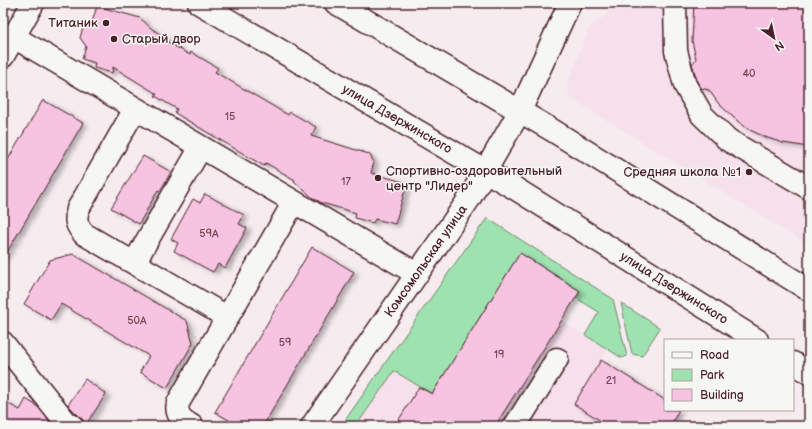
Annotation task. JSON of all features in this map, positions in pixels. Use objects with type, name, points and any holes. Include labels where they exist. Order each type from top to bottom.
[{"type":"main road","points":[[3,56],[33,3]]},
{"type":"main road","name":"улица Дзержинского","points":[[199,3],[486,171],[755,339]]},
{"type":"main road","name":"Комсомольская улица","points":[[312,426],[469,199],[520,112],[570,3]]},
{"type":"main road","points":[[675,3],[678,58],[685,85],[702,115],[728,140],[809,188]]},
{"type":"main road","points":[[342,4],[809,290]]},
{"type":"main road","points":[[14,37],[417,274]]},
{"type":"main road","points":[[135,109],[78,209],[75,218],[78,227],[84,234],[227,317]]},
{"type":"main road","points":[[134,263],[201,147]]},
{"type":"main road","points":[[192,426],[179,415],[177,410],[178,404],[294,202]]},
{"type":"main road","points":[[3,343],[66,422],[72,426]]},
{"type":"main road","points":[[515,426],[557,359]]},
{"type":"main road","points":[[794,364],[809,373]]},
{"type":"shaded area","name":"Средняя школа №1","points":[[611,3],[809,3],[809,245],[570,98],[567,84],[590,26],[606,15]]},
{"type":"shaded area","points":[[520,253],[580,291],[562,321],[608,349],[601,360],[664,399],[664,411],[679,411],[676,416],[688,424],[687,426],[356,426],[394,370],[419,387]]},
{"type":"green space","points":[[487,218],[613,299],[627,356],[622,358],[585,335],[599,312],[576,298],[580,291],[520,253],[432,394],[394,371],[356,426],[341,426]]},
{"type":"green space","points":[[621,303],[660,328],[642,356],[632,354]]},
{"type":"building","points":[[694,3],[809,3],[809,147],[783,143],[748,129],[718,103],[709,90],[701,88],[692,64],[696,59],[692,41]]},
{"type":"building","points":[[97,6],[140,18],[152,29],[165,37],[166,41],[190,55],[191,52],[218,68],[215,72],[288,115],[290,112],[316,127],[311,136],[369,154],[374,162],[371,173],[407,183],[395,224],[375,219],[373,223],[355,218],[356,213],[322,203],[313,198],[294,181],[295,180],[266,163],[264,166],[175,113],[177,109],[155,96],[157,94],[113,67],[112,73],[94,68],[95,63],[82,59],[86,46],[80,38],[83,27],[92,22]]},
{"type":"building","points":[[43,100],[83,123],[3,259],[3,168]]},
{"type":"building","points":[[143,156],[171,172],[160,191],[158,190],[139,224],[111,208]]},
{"type":"building","points":[[205,194],[244,215],[239,224],[247,228],[225,268],[218,264],[213,272],[174,251],[178,243],[171,239],[193,199],[200,203]]},
{"type":"building","points":[[312,247],[354,272],[263,426],[239,426],[215,412]]},
{"type":"building","points":[[520,253],[580,291],[495,426],[395,426],[419,387],[432,394]]},
{"type":"building","points":[[73,254],[187,321],[193,343],[167,388],[140,372],[149,356],[61,304],[51,320],[24,304],[50,260]]},
{"type":"building","points":[[601,360],[664,399],[664,411],[678,411],[670,426],[609,426],[574,404]]},
{"type":"building","points":[[85,379],[106,394],[85,426],[83,420],[68,405]]},
{"type":"building","points":[[26,399],[37,406],[53,426],[3,426],[3,401],[20,410]]},
{"type":"place","name":"Титаник","points":[[106,23]]},
{"type":"place","name":"Старый двор","points":[[114,39]]},
{"type":"place","name":"Средняя школа №1","points":[[749,172]]},
{"type":"place","name":"Спортивно-оздоровительный центр \"Лидер\"","points":[[378,178]]}]
